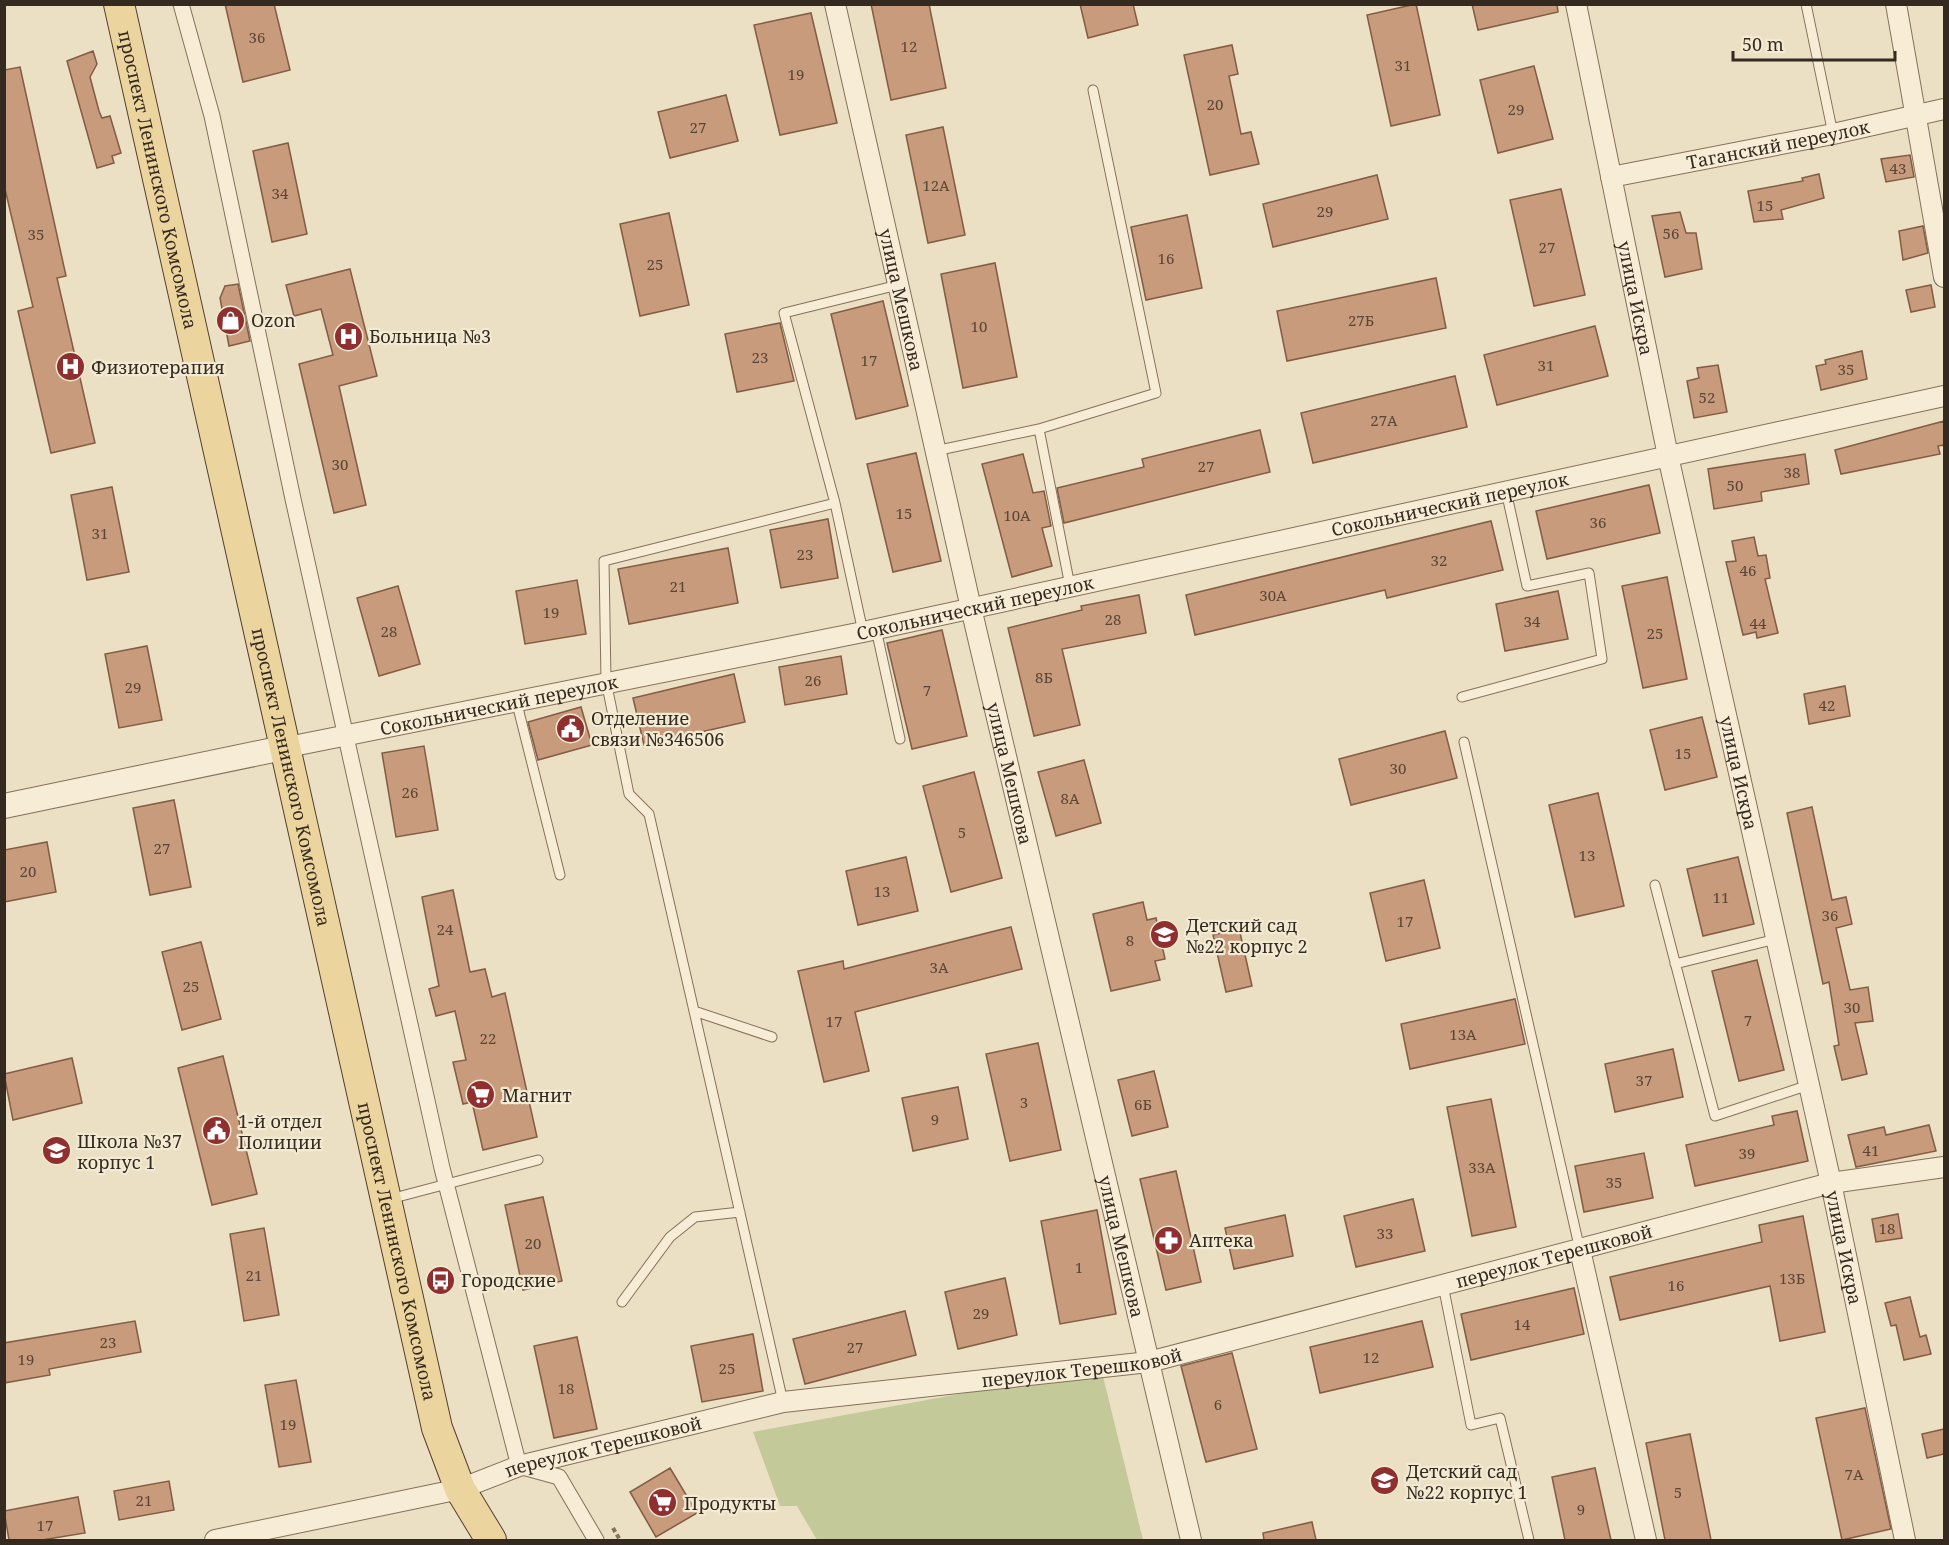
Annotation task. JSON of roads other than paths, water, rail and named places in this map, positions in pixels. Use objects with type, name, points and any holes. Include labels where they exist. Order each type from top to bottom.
[{"type":"main road","name":"проспект Ленинского Комсомола","points":[[119,4],[283,748],[437,1428],[459,1489],[491,1540]]},
{"type":"street","points":[[180,4],[212,116],[345,734],[447,1185],[519,1466],[559,1477],[596,1540]]},
{"type":"street","name":"улица Мешкова","points":[[835,4],[971,608],[1191,1540]]},
{"type":"street","name":"улица Искра","points":[[1576,4],[1668,456],[1831,1183],[1905,1540]]},
{"type":"street","points":[[1896,4],[1944,277]]},
{"type":"street","name":"Таганский переулок","points":[[1611,177],[1833,134],[1944,109]]},
{"type":"street","name":"Сокольнический переулок","points":[[4,806],[345,734],[870,630],[1944,396]]},
{"type":"street","name":"переулок Терешковой","points":[[215,1540],[459,1489],[519,1466],[783,1402],[1149,1362],[1831,1183],[1944,1167]]},
{"type":"street","points":[[1580,1250],[1646,1540]]},
{"type":"lane","points":[[1806,4],[1833,134]]},
{"type":"lane","points":[[935,451],[1039,429],[1156,393],[1093,90]]},
{"type":"lane","points":[[898,285],[784,313],[900,739]]},
{"type":"lane","points":[[1039,429],[1070,586]]},
{"type":"lane","points":[[1462,697],[1602,659],[1589,573],[1527,586],[1506,491]]},
{"type":"lane","points":[[783,1402],[649,814],[629,794],[606,681],[604,561],[835,503]]},
{"type":"lane","points":[[516,700],[560,875]]},
{"type":"lane","points":[[1464,742],[1580,1250]]},
{"type":"lane","points":[[1655,885],[1715,1116],[1809,1085]]},
{"type":"lane","points":[[1675,964],[1776,939]]},
{"type":"lane","points":[[694,1011],[772,1037]]},
{"type":"lane","points":[[385,1200],[538,1160]]},
{"type":"lane","points":[[622,1302],[670,1237],[695,1217],[740,1212]]},
{"type":"lane","points":[[1443,1285],[1471,1425],[1500,1418],[1528,1540]]},
{"type":"place","name":"Ozon","points":[[230,320]]},
{"type":"place","name":"Больница №3","points":[[348,336]]},
{"type":"place","name":"Физиотерапия","points":[[70,367]]},
{"type":"place","name":"Отделение связи №346506","points":[[570,728]]},
{"type":"place","name":"Детский сад №22 корпус 2","points":[[1165,935]]},
{"type":"place","name":"Магнит","points":[[481,1095]]},
{"type":"place","name":"1-й отдел Полиции","points":[[217,1131]]},
{"type":"place","name":"Школа №37 корпус 1","points":[[56,1151]]},
{"type":"place","name":"Аптека","points":[[1168,1240]]},
{"type":"place","name":"Городские","points":[[440,1280]]},
{"type":"place","name":"Детский сад №22 корпус 1","points":[[1385,1481]]},
{"type":"place","name":"Продукты","points":[[663,1503]]}]
